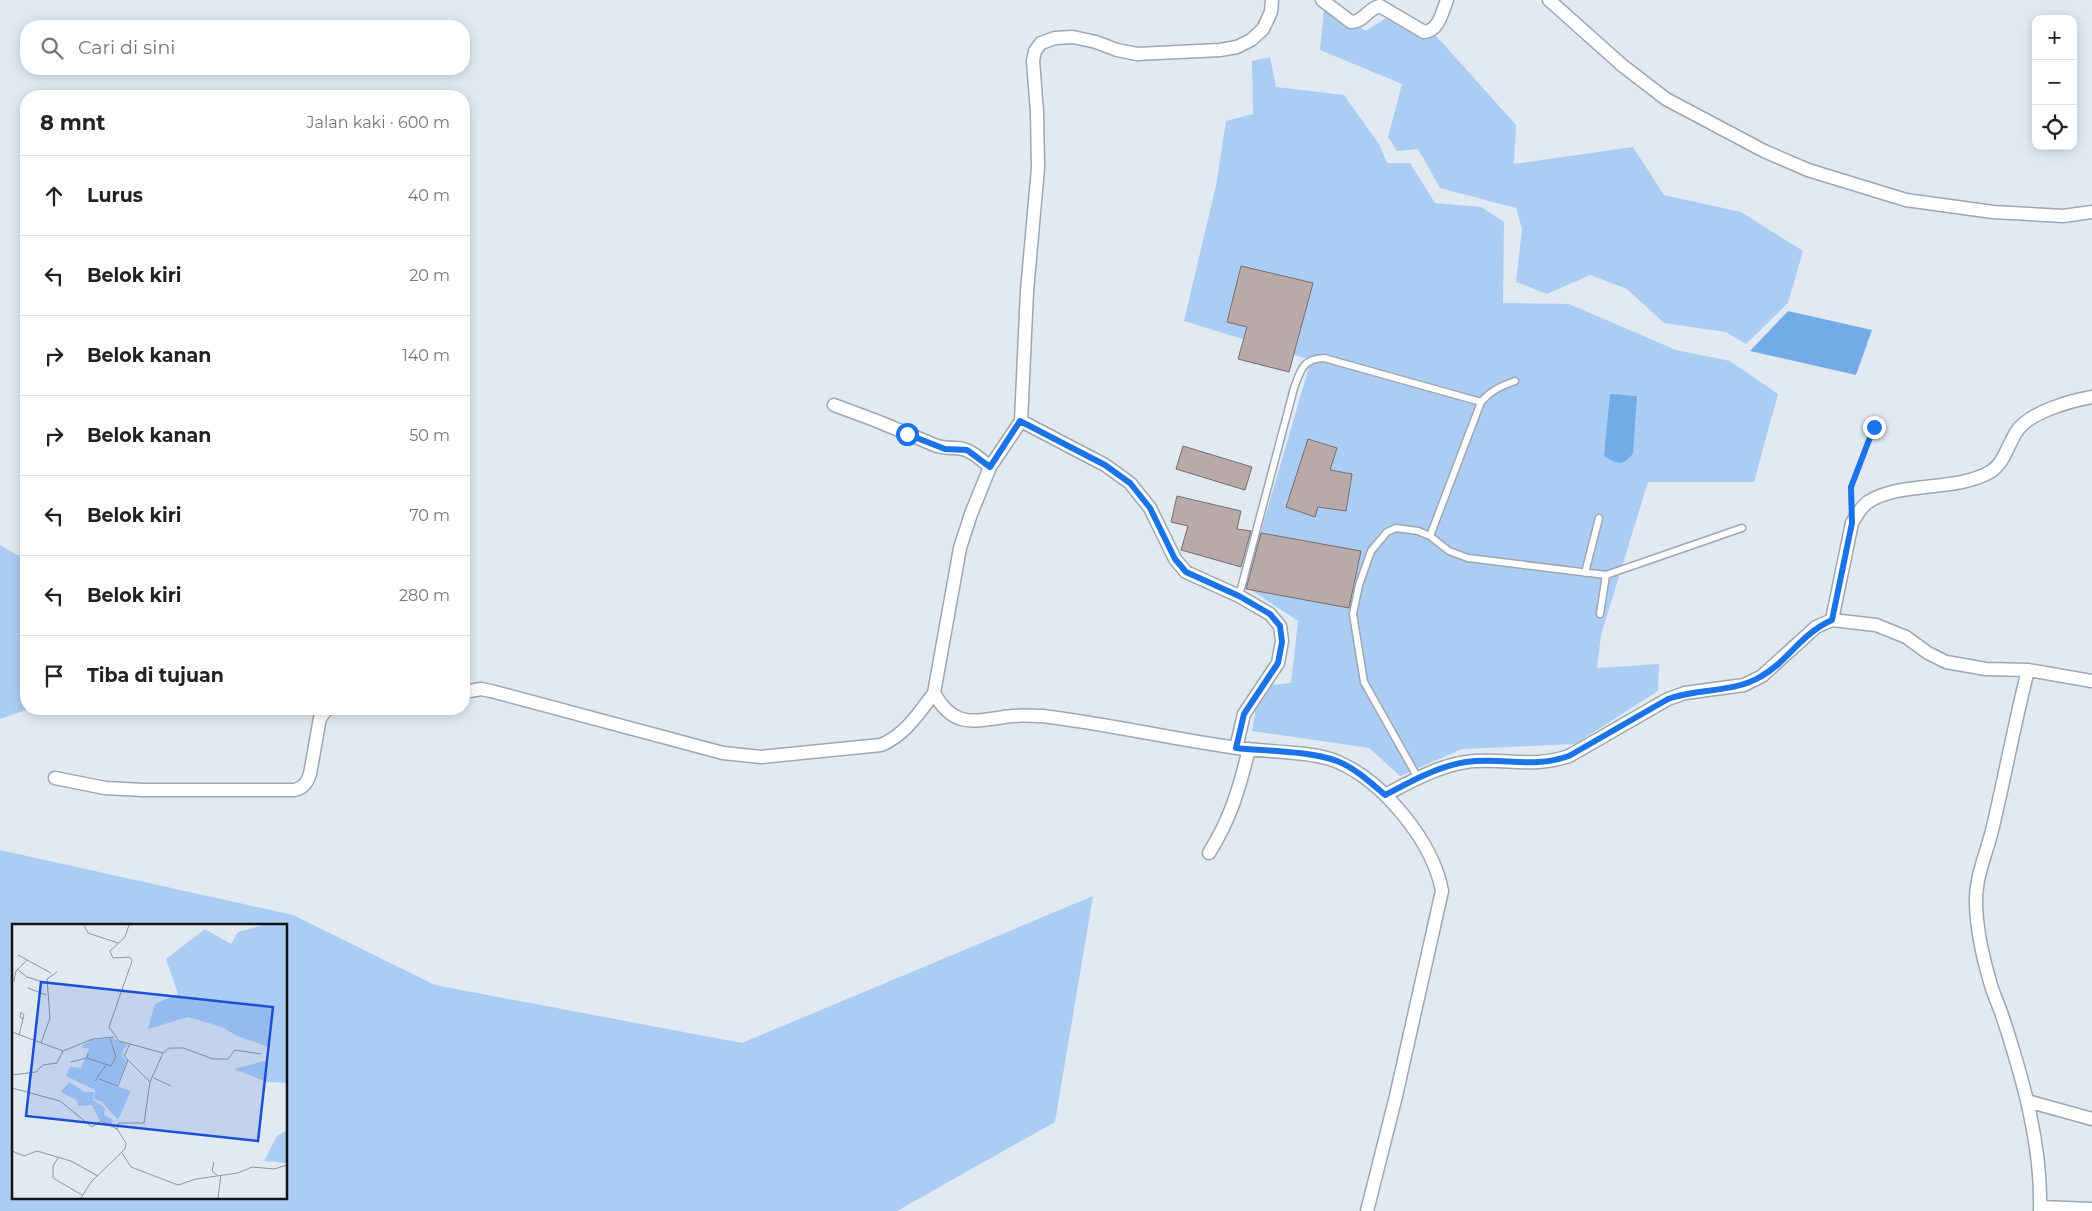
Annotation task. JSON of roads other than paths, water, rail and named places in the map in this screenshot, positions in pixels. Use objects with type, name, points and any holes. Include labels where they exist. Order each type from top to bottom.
[{"type":"street","points":[[470,691],[481,689],[492,691],[723,753],[760,757],[881,745],[896,737],[906,728],[934,693],[960,548],[990,467],[1020,421],[1027,291],[1038,168],[1037,112],[1033,61],[1035,51],[1041,43],[1055,38],[1073,37],[1137,54],[1220,50],[1237,47],[1251,40],[1263,29],[1271,12],[1272,0]]},
{"type":"street","points":[[1322,0],[1351,22],[1358,21],[1373,8],[1380,6],[1424,32],[1436,26],[1447,0]]},
{"type":"street","points":[[1549,0],[1624,66],[1666,99],[1755,146],[1808,170],[1906,200],[1992,212],[2063,216],[2092,212]]},
{"type":"street","points":[[1832,620],[1852,523],[1868,502],[1890,493],[1973,479],[1990,472],[1998,466],[2016,432],[2023,424],[2035,416],[2052,409],[2092,397]]},
{"type":"street","points":[[834,405],[936,446],[945,449],[967,450],[990,467]]},
{"type":"street","points":[[1020,421],[1105,465],[1130,483],[1150,508],[1175,559],[1186,572],[1239,596],[1270,614],[1280,626],[1282,642],[1278,663],[1244,714],[1236,748]]},
{"type":"street","points":[[1385,795],[1418,778],[1466,762],[1538,763],[1553,762],[1569,756],[1668,699],[1685,693],[1744,685],[1762,676],[1816,627],[1832,620],[1876,625],[1906,637],[1928,653],[1946,662],[1986,669],[2028,670],[2092,681]]},
{"type":"street","points":[[2028,670],[2014,725],[1994,823],[1980,876],[1976,899],[1979,928],[1989,979],[2002,1015],[2027,1101],[2036,1162],[2040,1209],[2092,1209]]},
{"type":"street","points":[[934,693],[940,705],[963,720],[977,722],[1011,716],[1043,716],[1236,748],[1318,757],[1337,762],[1367,780],[1385,795],[1430,853],[1439,875],[1442,891],[1401,1079],[1367,1211]]},
{"type":"street","points":[[55,778],[105,788],[143,790],[295,790],[302,788],[307,783],[320,718],[322,715]]},
{"type":"street","points":[[1209,853],[1224,830],[1233,806],[1249,749]]},
{"type":"street","points":[[2027,1101],[2092,1119]]},
{"type":"lane","points":[[1239,596],[1294,388],[1304,365],[1308,361],[1324,358],[1481,402]]},
{"type":"lane","points":[[1430,536],[1481,402],[1487,394],[1514,381]]},
{"type":"lane","points":[[1585,573],[1599,518]]},
{"type":"lane","points":[[1418,778],[1364,682],[1353,614],[1359,585],[1371,551],[1387,532],[1396,528],[1418,531],[1430,536],[1449,551],[1468,558],[1606,575],[1742,528]]},
{"type":"lane","points":[[1600,614],[1606,575]]}]
